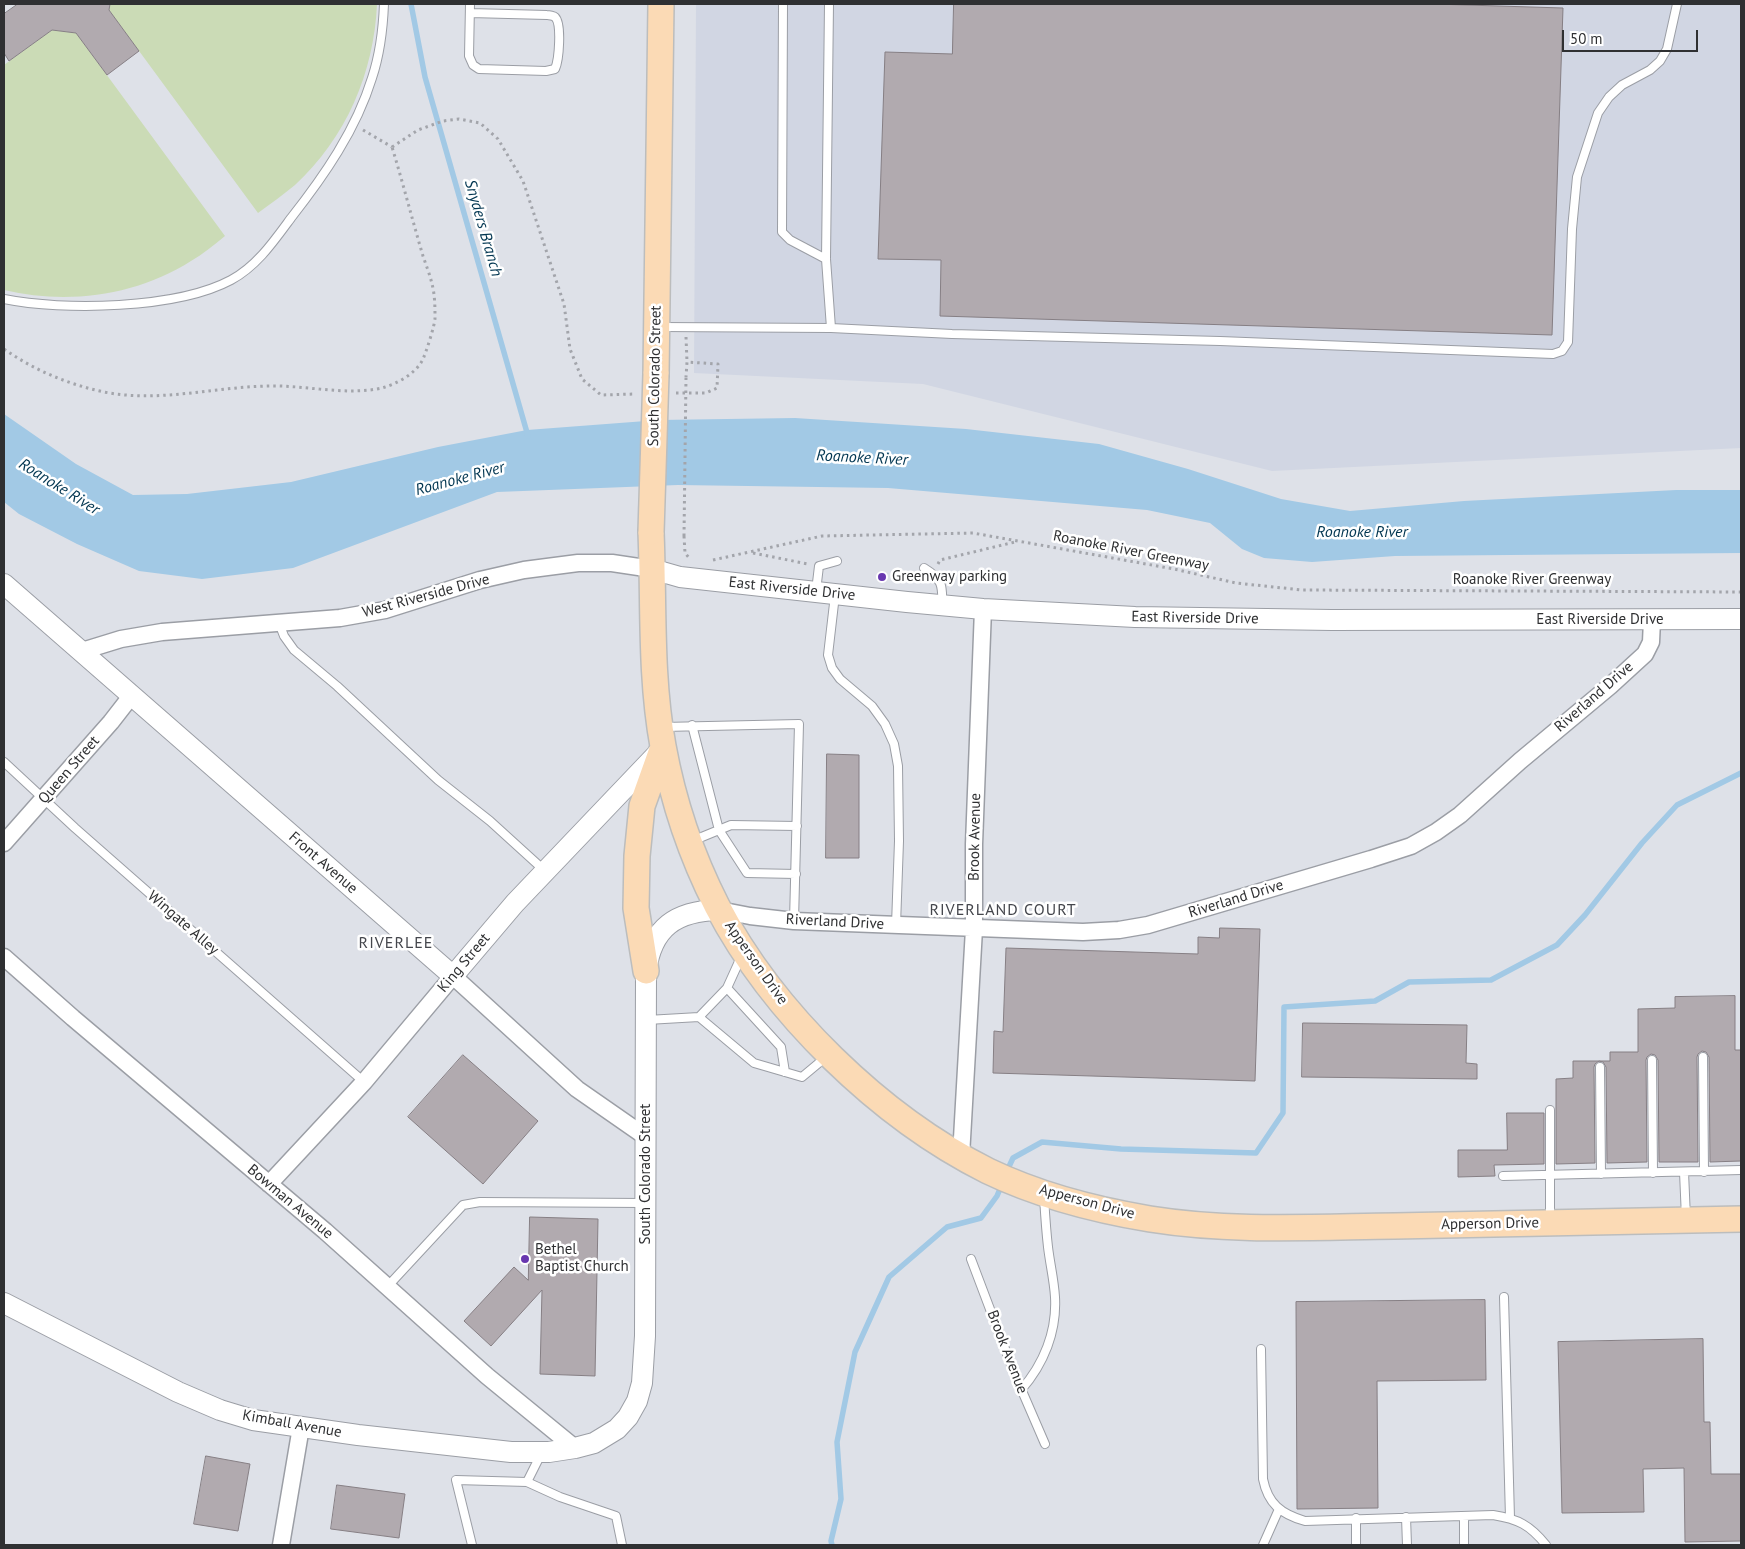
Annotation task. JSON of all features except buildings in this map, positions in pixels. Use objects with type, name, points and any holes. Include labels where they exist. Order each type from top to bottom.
[{"type":"main road","name":"South Colorado Street","points":[[661,4],[656,327],[662,384],[651,532],[652,649],[656,701],[662,737]]},
{"type":"main road","name":"Apperson Drive","points":[[662,737],[674,793],[690,843],[719,910],[744,951],[785,1006],[829,1054],[858,1082],[899,1115],[943,1145],[988,1171],[1044,1192],[1092,1206],[1150,1219],[1212,1226],[1318,1227],[1741,1220]]},
{"type":"main road","points":[[646,971],[636,908],[637,856],[642,806],[662,737]]},
{"type":"street","name":"West Riverside Drive","points":[[82,651],[121,640],[162,632],[340,618],[385,610],[429,598],[480,580],[524,570],[578,563],[612,563],[652,569]]},
{"type":"street","name":"East Riverside Drive","points":[[652,569],[680,577],[942,605],[1135,617],[1332,620],[1741,619]]},
{"type":"street","name":"Front Avenue","points":[[4,584],[453,976],[577,1089],[646,1137]]},
{"type":"street","name":"Brook Avenue","points":[[961,1156],[974,929],[974,844],[984,609]]},
{"type":"street","name":"Riverland Drive","points":[[719,910],[794,921],[974,929],[1083,932],[1119,930],[1148,925],[1371,859],[1411,846],[1436,832],[1460,815],[1520,760],[1644,654],[1651,642],[1652,620]]},
{"type":"street","name":"Queen Street","points":[[4,843],[111,722],[132,694]]},
{"type":"street","name":"King Street","points":[[270,1184],[364,1082],[515,903],[662,737]]},
{"type":"street","name":"South Colorado Street","points":[[575,1448],[594,1443],[610,1435],[628,1417],[637,1401],[642,1383],[645,1336],[646,971],[648,955],[653,943],[662,930],[672,922],[686,915],[704,910],[719,910]]},
{"type":"street","name":"Bowman Avenue","points":[[4,957],[270,1184],[487,1376],[575,1448]]},
{"type":"street","name":"Kimball Avenue","points":[[4,1303],[178,1392],[220,1410],[253,1420],[511,1452],[542,1452],[575,1448]]},
{"type":"street","points":[[281,1545],[301,1427]]},
{"type":"lane","points":[[4,299],[56,305],[138,303],[196,294],[231,280],[246,270],[268,248],[307,198],[354,125],[368,91],[378,59],[382,38],[384,4]]},
{"type":"lane","points":[[470,4],[469,56],[473,65],[479,69],[546,71],[555,69],[558,62],[559,24],[554,17],[547,15],[470,13]]},
{"type":"lane","points":[[783,4],[782,232],[790,240],[826,259]]},
{"type":"lane","points":[[829,4],[826,259],[831,328]]},
{"type":"lane","points":[[656,327],[831,328],[952,334],[1220,341],[1553,354],[1562,351],[1568,342],[1572,228],[1577,177],[1598,113],[1609,97],[1622,85],[1650,70],[1660,61],[1667,49],[1677,4]]},
{"type":"lane","points":[[838,561],[819,566],[826,592],[828,654],[832,668],[840,679],[872,706],[885,724],[894,744],[898,766],[899,841],[896,925]]},
{"type":"lane","points":[[924,568],[932,574],[943,588],[942,605]]},
{"type":"lane","points":[[279,623],[284,636],[294,650],[438,780],[490,821],[545,871]]},
{"type":"lane","points":[[662,737],[692,725],[799,724],[794,921]]},
{"type":"lane","points":[[692,725],[720,830],[747,873],[796,874]]},
{"type":"lane","name":"Wingate Alley","points":[[4,762],[75,828],[364,1082]]},
{"type":"lane","points":[[690,843],[732,825],[797,826]]},
{"type":"lane","points":[[699,1017],[727,988],[744,951]]},
{"type":"lane","points":[[727,988],[781,1047],[785,1072]]},
{"type":"lane","points":[[646,1020],[699,1017],[754,1062],[802,1077],[829,1054]]},
{"type":"lane","points":[[1703,1057],[1704,1172]]},
{"type":"lane","points":[[1652,1060],[1654,1173]]},
{"type":"lane","points":[[1600,1067],[1601,1174]]},
{"type":"lane","points":[[1550,1110],[1550,1223]]},
{"type":"lane","points":[[1504,1176],[1741,1170]]},
{"type":"lane","points":[[1684,1172],[1686,1220]]},
{"type":"lane","points":[[1021,1390],[1040,1364],[1049,1343],[1054,1321],[1055,1298],[1048,1247],[1044,1192]]},
{"type":"lane","points":[[387,1287],[463,1205],[480,1202],[646,1203]]},
{"type":"lane","name":"Brook Avenue","points":[[971,1259],[1021,1390],[1045,1444]]},
{"type":"lane","points":[[1504,1297],[1510,1518]]},
{"type":"lane","points":[[1261,1348],[1263,1479],[1264,1487],[1278,1509],[1291,1517],[1304,1521],[1493,1515],[1510,1518],[1522,1523],[1536,1533],[1546,1545]]},
{"type":"lane","points":[[527,1482],[542,1452]]},
{"type":"lane","points":[[472,1545],[456,1480],[527,1482],[560,1497],[616,1516],[622,1545]]},
{"type":"lane","points":[[1263,1545],[1278,1509]]},
{"type":"lane","points":[[1464,1516],[1464,1545]]},
{"type":"lane","points":[[1406,1517],[1407,1545]]},
{"type":"lane","points":[[1356,1518],[1356,1545]]},
{"type":"path","points":[[392,147],[418,130],[443,121],[459,119],[480,124],[498,139],[523,181],[564,304],[570,349],[582,379],[601,395],[639,394]]},
{"type":"path","points":[[4,349],[41,372],[104,392],[137,396],[171,396],[233,388],[270,386],[326,390],[370,390],[400,381],[422,361],[435,320],[432,286],[392,147],[354,125]]},
{"type":"path","points":[[685,327],[687,362],[684,536],[685,553],[695,564]]},
{"type":"path","points":[[662,384],[706,393],[717,388],[718,364],[687,362]]},
{"type":"path","name":"Roanoke River Greenway","points":[[704,562],[822,536],[974,533],[1174,569],[1236,583],[1302,590],[1741,592]]},
{"type":"path","points":[[932,574],[940,560],[1017,541]]},
{"type":"path","points":[[750,552],[819,566]]},
{"type":"shaded area","points":[[696,4],[1741,4],[1741,448],[1272,471],[923,384],[694,373]]},
{"type":"green space","points":[[110,4],[377,4],[375,30],[370,55],[354,103],[343,125],[313,167],[295,185],[258,213],[109,10]]},
{"type":"green space","points":[[52,30],[76,33],[225,236],[200,255],[170,273],[124,290],[76,297],[52,297],[4,290],[4,65]]},
{"type":"water","name":"Roanoke River","points":[[4,414],[76,464],[133,495],[187,494],[291,482],[438,447],[527,430],[659,420],[795,418],[966,429],[1099,444],[1188,469],[1281,499],[1350,511],[1464,501],[1676,490],[1741,490],[1741,553],[1395,556],[1312,562],[1264,558],[1242,549],[1210,523],[1147,510],[888,488],[678,485],[497,492],[293,568],[202,579],[139,571],[77,544],[19,514],[4,502]]},
{"type":"waterway","name":"Snyders Branch","points":[[411,4],[425,77],[528,436]]},
{"type":"waterway","points":[[1006,1173],[1013,1158],[1042,1142],[1121,1149],[1256,1153],[1283,1113],[1284,1007],[1375,1001],[1409,982],[1491,980],[1557,945],[1585,915],[1642,843],[1677,805],[1741,773]]},
{"type":"waterway","points":[[832,1545],[831,1541],[841,1499],[837,1442],[855,1352],[889,1277],[947,1227],[981,1218],[997,1196],[1002,1184]]},
{"type":"place","name":"Greenway parking","points":[[882,577]]},
{"type":"place","name":"Bethel Baptist Church","points":[[525,1259]]},
{"type":"district","name":"RIVERLAND COURT","points":[[1003,910]]},
{"type":"district","name":"RIVERLEE","points":[[396,943]]}]
